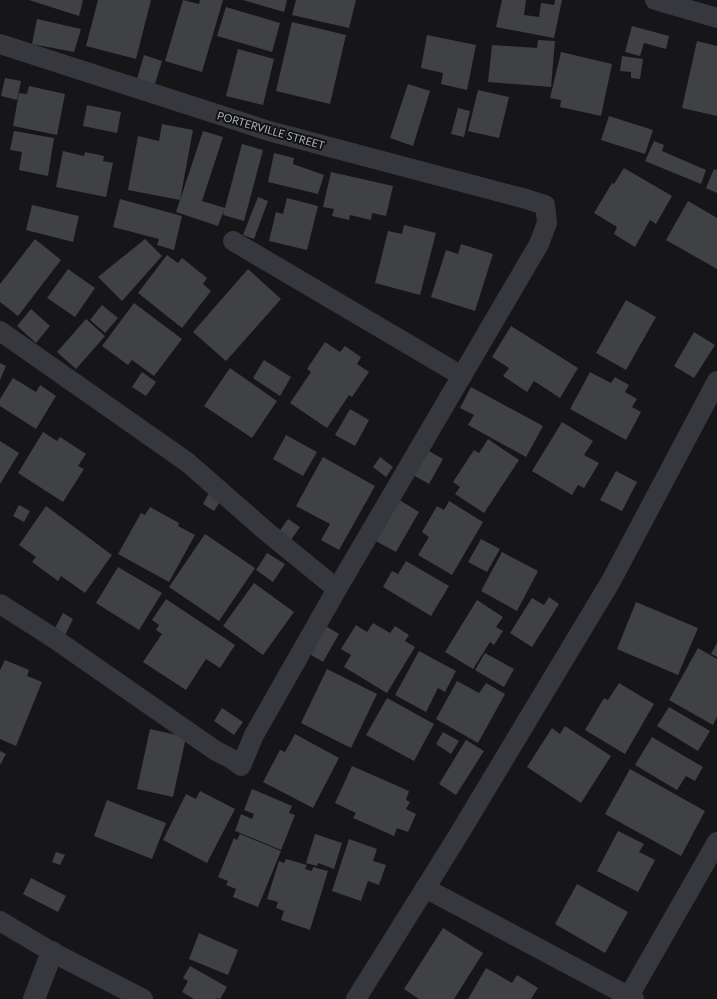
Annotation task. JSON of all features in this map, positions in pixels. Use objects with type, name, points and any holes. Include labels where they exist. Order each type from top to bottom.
[{"type":"street","points":[[655,0],[717,18]]},
{"type":"street","name":"PORTERVILLE STREET","points":[[0,44],[269,131],[545,205],[547,223],[539,244],[462,376]]},
{"type":"street","points":[[0,604],[52,637],[216,752],[230,758],[241,766],[254,735],[337,588],[462,376],[233,241]]},
{"type":"street","points":[[0,331],[187,462],[267,532],[337,588]]},
{"type":"street","points":[[356,999],[456,839],[611,581],[717,381]]},
{"type":"street","points":[[425,888],[632,998],[717,842]]},
{"type":"street","points":[[0,921],[52,952],[143,999]]},
{"type":"street","points":[[34,999],[52,952]]},
{"type":"building","points":[[29,0],[83,0],[79,16]]},
{"type":"building","points":[[98,0],[151,0],[136,59],[86,46]]},
{"type":"building","points":[[183,0],[199,4],[200,0],[223,0],[202,72],[165,61]]},
{"type":"building","points":[[243,0],[287,0],[284,12]]},
{"type":"building","points":[[296,0],[356,0],[349,28],[292,15]]},
{"type":"building","points":[[502,0],[526,0],[524,15],[539,17],[541,3],[554,5],[555,0],[562,0],[554,38],[496,27]]},
{"type":"building","points":[[226,7],[280,23],[272,52],[217,36]]},
{"type":"building","points":[[37,19],[81,29],[74,52],[32,44]]},
{"type":"building","points":[[292,22],[346,35],[330,104],[276,91]]},
{"type":"building","points":[[632,26],[669,36],[666,49],[644,43],[640,56],[625,52]]},
{"type":"building","points":[[427,35],[476,45],[467,90],[441,84],[443,73],[421,68]]},
{"type":"building","points":[[538,40],[555,41],[551,87],[488,82],[492,45],[537,48]]},
{"type":"building","points":[[697,41],[717,46],[717,116],[682,108]]},
{"type":"building","points":[[238,49],[274,59],[263,105],[226,96]]},
{"type":"building","points":[[561,52],[612,64],[601,116],[560,107],[561,100],[550,98]]},
{"type":"building","points":[[144,55],[162,61],[155,84],[137,79]]},
{"type":"building","points":[[622,56],[643,59],[640,79],[631,78],[631,72],[620,71]]},
{"type":"building","points":[[5,78],[21,81],[17,100],[1,96]]},
{"type":"building","points":[[408,84],[430,91],[413,146],[390,138]]},
{"type":"building","points":[[29,86],[65,94],[57,135],[13,126],[19,93],[27,94]]},
{"type":"building","points":[[478,90],[509,97],[499,138],[468,131]]},
{"type":"building","points":[[87,105],[121,112],[117,133],[83,126]]},
{"type":"building","points":[[458,108],[470,111],[464,137],[451,134]]},
{"type":"building","points":[[609,116],[653,130],[645,154],[601,140]]},
{"type":"building","points":[[162,124],[193,130],[180,200],[128,190],[138,136],[159,141]]},
{"type":"building","points":[[14,131],[54,138],[48,176],[19,170],[22,152],[10,150]]},
{"type":"building","points":[[203,131],[223,137],[202,201],[225,208],[242,144],[263,150],[244,221],[223,215],[224,210],[218,226],[176,212]]},
{"type":"building","points":[[654,141],[664,145],[662,151],[706,170],[701,184],[645,161]]},
{"type":"building","points":[[63,151],[84,156],[85,152],[104,156],[103,161],[113,163],[106,197],[56,187]]},
{"type":"building","points":[[274,153],[294,158],[293,164],[324,175],[318,194],[268,182]]},
{"type":"building","points":[[624,168],[672,196],[656,224],[650,220],[635,247],[614,234],[617,227],[594,213],[612,183],[614,184]]},
{"type":"building","points":[[714,169],[717,170],[717,193],[706,188]]},
{"type":"building","points":[[331,172],[393,186],[386,216],[372,213],[371,220],[350,215],[349,220],[332,216],[334,209],[323,207]]},
{"type":"building","points":[[258,197],[268,201],[254,239],[243,235]]},
{"type":"building","points":[[287,198],[318,206],[307,250],[269,241],[276,212],[283,214]]},
{"type":"building","points":[[120,199],[182,216],[174,250],[157,245],[159,239],[113,227]]},
{"type":"building","points":[[688,201],[717,218],[717,269],[666,240]]},
{"type":"building","points":[[32,205],[79,216],[73,242],[26,230]]},
{"type":"building","points":[[404,225],[436,233],[420,295],[375,283],[388,231],[402,234]]},
{"type":"building","points":[[35,239],[61,260],[18,316],[0,302],[0,284]]},
{"type":"building","points":[[145,239],[162,256],[122,301],[98,277]]},
{"type":"building","points":[[461,244],[493,254],[475,311],[431,297],[446,250],[458,254]]},
{"type":"building","points":[[167,255],[178,263],[182,258],[207,278],[203,284],[211,291],[182,328],[138,293]]},
{"type":"building","points":[[68,269],[95,288],[75,317],[47,298]]},
{"type":"building","points":[[248,269],[281,299],[226,361],[193,332]]},
{"type":"building","points":[[626,300],[656,317],[626,370],[596,353]]},
{"type":"building","points":[[134,303],[182,339],[154,376],[132,360],[128,365],[102,346]]},
{"type":"building","points":[[102,305],[118,318],[105,333],[90,320]]},
{"type":"building","points":[[31,309],[50,326],[36,343],[17,326]]},
{"type":"building","points":[[86,319],[105,336],[76,369],[57,352]]},
{"type":"building","points":[[511,326],[578,368],[560,398],[534,381],[527,392],[503,376],[509,368],[492,357]]},
{"type":"building","points":[[694,332],[715,345],[694,378],[674,366]]},
{"type":"building","points":[[325,342],[340,352],[345,346],[361,357],[357,364],[369,372],[352,397],[349,395],[327,428],[290,403],[311,372],[307,369]]},
{"type":"building","points":[[264,360],[291,377],[280,396],[253,378]]},
{"type":"building","points":[[0,363],[6,366],[0,380]]},
{"type":"building","points":[[230,368],[277,401],[252,438],[204,406]]},
{"type":"building","points":[[142,372],[156,382],[146,396],[132,387]]},
{"type":"building","points":[[590,372],[611,383],[615,377],[629,385],[625,392],[637,399],[632,407],[641,412],[626,440],[570,409]]},
{"type":"building","points":[[13,378],[36,392],[40,385],[56,396],[36,429],[0,406],[0,399]]},
{"type":"building","points":[[471,387],[543,426],[526,457],[468,425],[474,415],[460,408]]},
{"type":"building","points":[[350,409],[369,420],[355,446],[335,435]]},
{"type":"building","points":[[562,422],[593,441],[584,455],[599,463],[584,488],[578,485],[572,495],[532,471]]},
{"type":"building","points":[[43,432],[57,441],[60,437],[86,454],[78,466],[84,469],[63,502],[18,473]]},
{"type":"building","points":[[286,435],[317,452],[303,476],[273,459]]},
{"type":"building","points":[[488,439],[519,460],[484,513],[455,494],[460,487],[453,482],[474,450],[479,453]]},
{"type":"building","points":[[0,441],[19,453],[0,484]]},
{"type":"building","points":[[427,450],[443,459],[429,484],[413,475]]},
{"type":"building","points":[[323,457],[375,486],[339,550],[321,540],[330,524],[296,506]]},
{"type":"building","points":[[380,457],[393,467],[386,477],[373,467]]},
{"type":"building","points":[[616,471],[637,482],[622,511],[600,500]]},
{"type":"building","points":[[211,489],[223,497],[214,511],[203,504]]},
{"type":"building","points":[[396,498],[419,512],[396,552],[372,539]]},
{"type":"building","points":[[449,501],[483,522],[452,575],[418,555],[429,537],[422,532],[437,506],[444,510]]},
{"type":"building","points":[[19,505],[30,511],[24,522],[13,516]]},
{"type":"building","points":[[46,506],[112,555],[85,593],[61,576],[58,581],[32,562],[36,557],[19,545]]},
{"type":"building","points":[[150,507],[179,523],[178,526],[195,535],[169,582],[118,554],[141,513],[145,515]]},
{"type":"building","points":[[288,519],[300,527],[288,544],[276,536]]},
{"type":"building","points":[[205,534],[255,568],[219,621],[169,587]]},
{"type":"building","points":[[481,539],[500,549],[487,572],[468,562]]},
{"type":"building","points":[[502,552],[538,571],[517,611],[481,591]]},
{"type":"building","points":[[267,553],[285,564],[273,582],[256,570]]},
{"type":"building","points":[[406,561],[449,586],[431,616],[383,587],[392,571],[398,574]]},
{"type":"building","points":[[118,567],[162,593],[139,630],[96,603]]},
{"type":"building","points":[[254,583],[294,612],[263,655],[223,626]]},
{"type":"building","points":[[549,597],[559,604],[532,647],[510,633],[532,598],[544,605]]},
{"type":"building","points":[[166,599],[235,645],[220,668],[206,659],[186,690],[143,662],[162,634],[156,630],[159,625],[152,620]]},
{"type":"building","points":[[477,600],[503,617],[496,627],[503,631],[494,645],[490,642],[473,669],[445,652]]},
{"type":"building","points":[[636,602],[698,628],[678,675],[617,649]]},
{"type":"building","points":[[63,613],[73,619],[65,635],[54,630]]},
{"type":"building","points":[[373,623],[390,633],[395,626],[409,635],[405,641],[415,647],[387,693],[344,667],[351,655],[341,649],[356,625],[367,632]]},
{"type":"building","points":[[324,625],[339,634],[323,662],[308,653]]},
{"type":"building","points":[[717,643],[717,657],[711,654]]},
{"type":"building","points":[[698,648],[717,659],[717,717],[713,725],[669,700]]},
{"type":"building","points":[[419,651],[456,671],[445,692],[438,688],[426,712],[395,695]]},
{"type":"building","points":[[485,653],[514,669],[504,687],[475,670]]},
{"type":"building","points":[[5,660],[29,670],[27,676],[42,682],[16,746],[0,739],[0,670]]},
{"type":"building","points":[[327,669],[377,694],[351,748],[301,723]]},
{"type":"building","points":[[457,681],[479,693],[486,683],[505,694],[478,743],[436,719]]},
{"type":"building","points":[[619,683],[654,704],[625,754],[585,730],[604,698],[608,700]]},
{"type":"building","points":[[387,698],[434,724],[414,761],[366,735]]},
{"type":"building","points":[[669,707],[710,731],[698,751],[657,726]]},
{"type":"building","points":[[222,708],[243,722],[234,735],[214,721]]},
{"type":"building","points":[[565,726],[611,756],[581,803],[527,767],[552,728],[560,734]]},
{"type":"building","points":[[150,729],[186,737],[173,797],[137,789]]},
{"type":"building","points":[[443,732],[459,741],[451,754],[436,744]]},
{"type":"building","points":[[295,734],[339,758],[313,808],[263,782],[280,750],[285,752]]},
{"type":"building","points":[[652,737],[703,767],[695,781],[686,776],[677,790],[635,765]]},
{"type":"building","points":[[466,740],[484,751],[456,795],[439,784]]},
{"type":"building","points":[[0,751],[6,754],[0,765]]},
{"type":"building","points":[[352,766],[409,791],[406,800],[410,802],[406,809],[416,814],[408,832],[397,828],[394,836],[353,818],[356,813],[335,803]]},
{"type":"building","points":[[630,769],[705,811],[681,856],[605,814]]},
{"type":"building","points":[[252,789],[292,806],[289,813],[295,815],[281,850],[235,831],[241,814],[252,819],[254,814],[244,810]]},
{"type":"building","points":[[200,791],[235,809],[207,863],[163,840],[186,794],[196,799]]},
{"type":"building","points":[[107,800],[166,823],[152,859],[94,836]]},
{"type":"building","points":[[618,831],[644,844],[639,852],[655,860],[638,892],[597,871]]},
{"type":"building","points":[[240,834],[281,851],[258,907],[233,897],[236,889],[226,885],[228,881],[218,877],[234,838],[237,840]]},
{"type":"building","points":[[315,834],[342,843],[334,869],[318,863],[317,866],[306,863]]},
{"type":"building","points":[[349,839],[377,849],[373,861],[386,865],[379,885],[368,881],[361,901],[332,891]]},
{"type":"building","points":[[56,852],[65,855],[60,865],[52,862]]},
{"type":"building","points":[[286,859],[307,865],[305,869],[312,871],[313,867],[328,871],[310,930],[281,920],[284,911],[276,908],[278,902],[267,899],[279,861],[284,863]]},
{"type":"building","points":[[31,878],[66,896],[58,912],[23,894]]},
{"type":"building","points":[[577,884],[628,912],[605,953],[555,924]]},
{"type":"building","points":[[443,928],[483,953],[454,999],[419,999],[404,989]]},
{"type":"building","points":[[199,933],[238,950],[228,975],[189,959]]},
{"type":"building","points":[[190,966],[227,987],[220,999],[194,999],[182,992],[188,981],[183,978]]},
{"type":"building","points":[[486,968],[512,983],[517,975],[538,988],[531,999],[468,999]]}]
